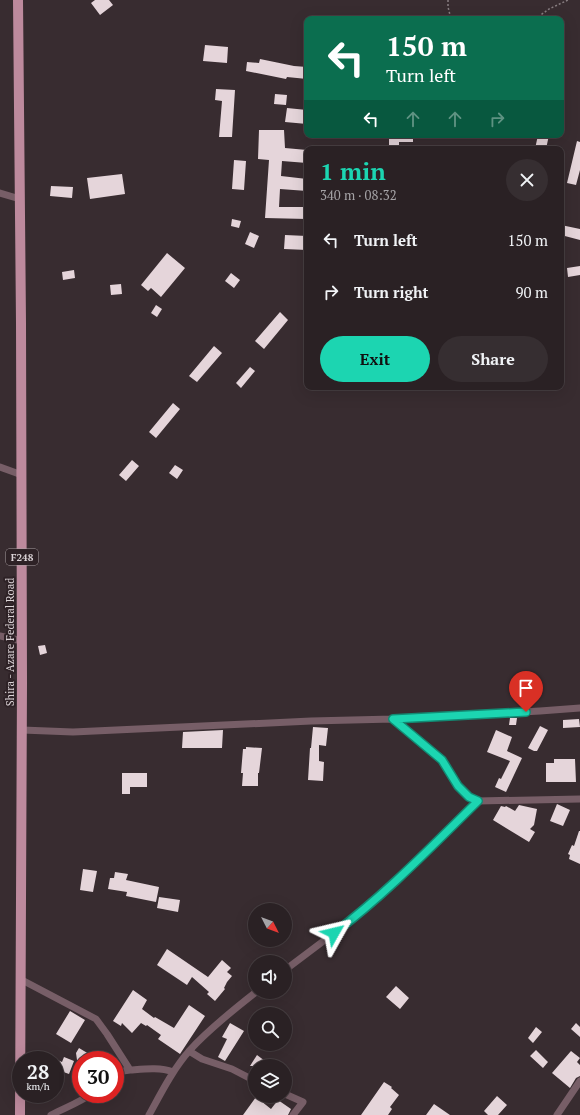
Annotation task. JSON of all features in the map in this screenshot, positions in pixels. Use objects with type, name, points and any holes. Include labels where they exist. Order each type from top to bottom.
[{"type":"main road","name":"Shira - Azare Federal Road","points":[[18,0],[22,474],[20,1115]]},
{"type":"street","points":[[0,192],[20,199]]},
{"type":"street","points":[[0,467],[22,474]]},
{"type":"street","points":[[0,636],[22,641]]},
{"type":"street","points":[[22,730],[73,732],[311,721],[393,719],[580,708]]},
{"type":"street","points":[[393,719],[442,760],[458,786],[469,797],[478,801],[580,799]]},
{"type":"street","points":[[292,965],[358,915],[478,801]]},
{"type":"street","points":[[20,979],[96,1019],[130,1070]]},
{"type":"street","points":[[149,1115],[173,1072],[189,1051],[231,1011],[248,998]]},
{"type":"street","points":[[189,1051],[202,1059],[232,1069],[248,1077]]},
{"type":"street","points":[[124,1071],[144,1069],[173,1072]]},
{"type":"street","points":[[557,1115],[580,1081]]},
{"type":"street","points":[[292,1097],[303,1102],[294,1115]]},
{"type":"street","points":[[51,1115],[74,1103]]},
{"type":"path","points":[[448,0],[450,16]]},
{"type":"path","points":[[539,16],[549,9],[568,0]]},
{"type":"building","points":[[95,0],[109,0],[113,5],[100,15],[91,3]]},
{"type":"building","points":[[205,45],[228,47],[227,63],[203,61]]},
{"type":"building","points":[[260,59],[304,67],[304,79],[287,77],[286,79],[246,71],[247,62],[259,63]]},
{"type":"building","points":[[216,89],[235,90],[232,137],[219,137],[222,101],[215,100]]},
{"type":"building","points":[[275,94],[287,95],[286,105],[274,104]]},
{"type":"building","points":[[287,108],[304,110],[304,124],[285,122]]},
{"type":"building","points":[[259,130],[284,130],[285,148],[304,150],[304,163],[282,161],[281,176],[304,179],[304,191],[280,189],[279,207],[304,207],[304,219],[265,218],[269,160],[258,159]]},
{"type":"building","points":[[389,138],[413,138],[413,142],[399,142],[399,145],[389,145]]},
{"type":"building","points":[[537,138],[548,138],[547,146],[536,146]]},
{"type":"building","points":[[577,141],[580,142],[580,170],[576,185],[567,183]]},
{"type":"building","points":[[234,160],[246,161],[244,190],[232,189]]},
{"type":"building","points":[[122,174],[125,194],[90,199],[87,178]]},
{"type":"building","points":[[51,186],[73,187],[72,198],[50,196]]},
{"type":"building","points":[[232,219],[241,221],[239,228],[231,226]]},
{"type":"building","points":[[564,226],[580,229],[580,240],[564,236]]},
{"type":"building","points":[[250,232],[259,236],[254,248],[245,244]]},
{"type":"building","points":[[285,235],[304,236],[304,250],[284,249]]},
{"type":"building","points":[[167,253],[185,268],[161,297],[151,288],[148,291],[141,285]]},
{"type":"building","points":[[580,266],[580,275],[568,277],[567,268]]},
{"type":"building","points":[[74,270],[75,278],[63,280],[62,272]]},
{"type":"building","points":[[231,273],[240,280],[234,288],[225,281]]},
{"type":"building","points":[[121,284],[122,294],[111,295],[110,285]]},
{"type":"building","points":[[156,305],[162,309],[157,317],[151,313]]},
{"type":"building","points":[[280,312],[288,320],[264,349],[255,341]]},
{"type":"building","points":[[214,346],[222,353],[197,382],[189,376]]},
{"type":"building","points":[[250,367],[255,371],[241,388],[236,383]]},
{"type":"building","points":[[173,403],[180,409],[156,438],[149,432]]},
{"type":"building","points":[[132,460],[139,466],[126,481],[119,475]]},
{"type":"building","points":[[175,465],[183,470],[177,479],[169,473]]},
{"type":"building","points":[[45,645],[47,653],[40,655],[38,646]]},
{"type":"building","points":[[510,718],[517,718],[516,725],[509,725]]},
{"type":"building","points":[[579,719],[580,727],[563,728],[563,720]]},
{"type":"building","points":[[540,726],[548,730],[537,751],[534,751],[528,748]]},
{"type":"building","points":[[313,727],[328,728],[326,746],[319,745],[319,761],[324,762],[323,781],[308,780]]},
{"type":"building","points":[[223,730],[222,748],[182,748],[183,732]]},
{"type":"building","points":[[496,730],[512,737],[507,751],[522,758],[506,792],[495,787],[510,761],[487,752]]},
{"type":"building","points":[[246,747],[262,748],[258,773],[258,786],[242,786],[243,773],[241,773],[243,749],[246,749]]},
{"type":"building","points":[[554,759],[575,759],[576,782],[546,782],[546,763],[554,763]]},
{"type":"building","points":[[122,773],[147,773],[147,787],[130,787],[130,794],[122,794]]},
{"type":"building","points":[[557,804],[570,810],[563,826],[550,821]]},
{"type":"building","points":[[519,805],[537,809],[534,825],[530,829],[535,832],[529,842],[493,820],[501,806],[506,806],[515,811]]},
{"type":"building","points":[[579,831],[580,864],[569,859],[570,855],[568,854],[572,845],[574,846]]},
{"type":"building","points":[[83,869],[97,871],[93,892],[80,890]]},
{"type":"building","points":[[115,872],[128,874],[126,880],[159,887],[156,902],[126,896],[127,892],[108,889],[110,878],[114,878]]},
{"type":"building","points":[[159,897],[180,900],[178,912],[157,908]]},
{"type":"building","points":[[167,949],[208,977],[222,960],[231,968],[227,972],[232,976],[227,982],[224,988],[225,989],[215,1001],[207,994],[209,992],[192,977],[187,985],[157,965]]},
{"type":"building","points":[[396,986],[409,998],[400,1009],[386,997]]},
{"type":"building","points":[[133,990],[147,1000],[142,1009],[154,1018],[155,1017],[174,1028],[189,1005],[205,1016],[180,1054],[158,1039],[161,1035],[147,1025],[146,1026],[141,1023],[132,1033],[122,1023],[121,1026],[113,1021]]},
{"type":"building","points":[[70,1011],[85,1020],[71,1043],[56,1034]]},
{"type":"building","points":[[230,1023],[244,1031],[225,1061],[218,1057],[227,1039],[222,1037]]},
{"type":"building","points":[[576,1023],[580,1027],[580,1037],[571,1029]]},
{"type":"building","points":[[536,1027],[542,1032],[533,1043],[528,1038]]},
{"type":"building","points":[[79,1048],[84,1051],[77,1051]]},
{"type":"building","points":[[536,1050],[548,1062],[543,1068],[530,1056]]},
{"type":"building","points":[[571,1051],[580,1058],[577,1062],[580,1065],[580,1076],[576,1078],[570,1088],[552,1073]]},
{"type":"building","points":[[257,1055],[262,1059],[254,1059]]},
{"type":"building","points":[[64,1057],[72,1060],[72,1066],[69,1074],[64,1072]]},
{"type":"building","points":[[384,1082],[392,1087],[391,1088],[399,1095],[390,1107],[392,1109],[388,1115],[361,1115]]},
{"type":"building","points":[[497,1096],[507,1105],[498,1115],[488,1115],[484,1111]]},
{"type":"building","points":[[252,1103],[264,1103],[271,1109],[276,1103],[282,1103],[291,1109],[288,1115],[243,1115]]},
{"type":"building","points":[[434,1104],[450,1115],[426,1115]]},
{"type":"route","points":[[334,933],[358,915],[478,801],[469,797],[458,786],[442,760],[393,719],[526,712]]}]
